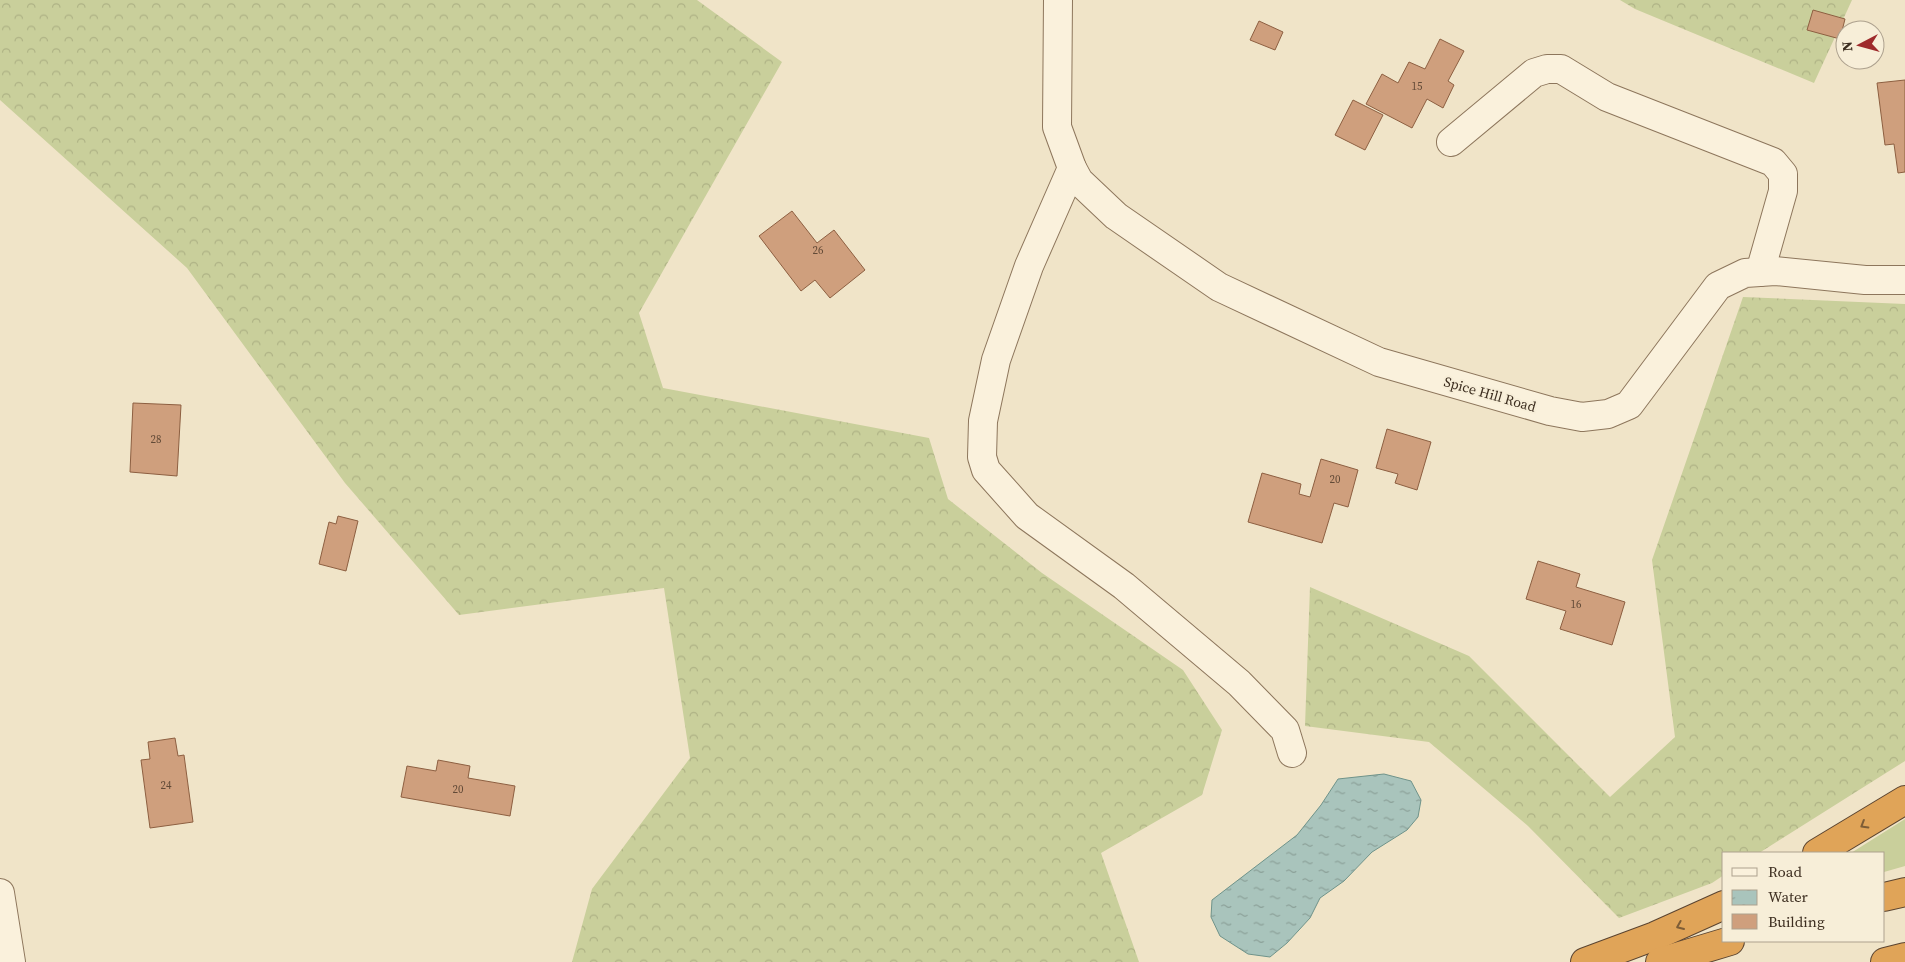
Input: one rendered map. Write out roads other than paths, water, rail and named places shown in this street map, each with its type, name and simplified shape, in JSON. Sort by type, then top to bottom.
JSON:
[{"type":"highway","points":[[1819,852],[1905,800]]},
{"type":"highway","points":[[1885,897],[1905,892]]},
{"type":"highway","points":[[1585,962],[1655,936],[1722,906]]},
{"type":"highway","points":[[1660,962],[1727,942]]},
{"type":"highway","points":[[1885,962],[1905,957]]},
{"type":"street","name":"Spice Hill Road","points":[[1058,0],[1057,127],[1072,168],[1079,181],[1116,216],[1219,287],[1380,362],[1550,411],[1582,417],[1608,414],[1629,404],[1718,286],[1745,273],[1775,271],[1864,280],[1905,280]]},
{"type":"street","points":[[1451,142],[1534,73],[1547,69],[1561,69],[1608,96],[1773,162],[1783,174],[1783,191],[1760,272]]},
{"type":"street","points":[[1072,168],[1029,266],[996,360],[983,421],[982,457],[986,470],[1026,516],[1124,586],[1239,683],[1285,730],[1292,753]]},
{"type":"street","points":[[0,893],[11,962]]},
{"type":"water","points":[[1384,774],[1411,781],[1421,800],[1418,817],[1407,830],[1372,852],[1344,881],[1320,898],[1310,918],[1287,943],[1270,957],[1248,954],[1220,936],[1211,917],[1212,900],[1297,835],[1321,805],[1338,779]]}]
